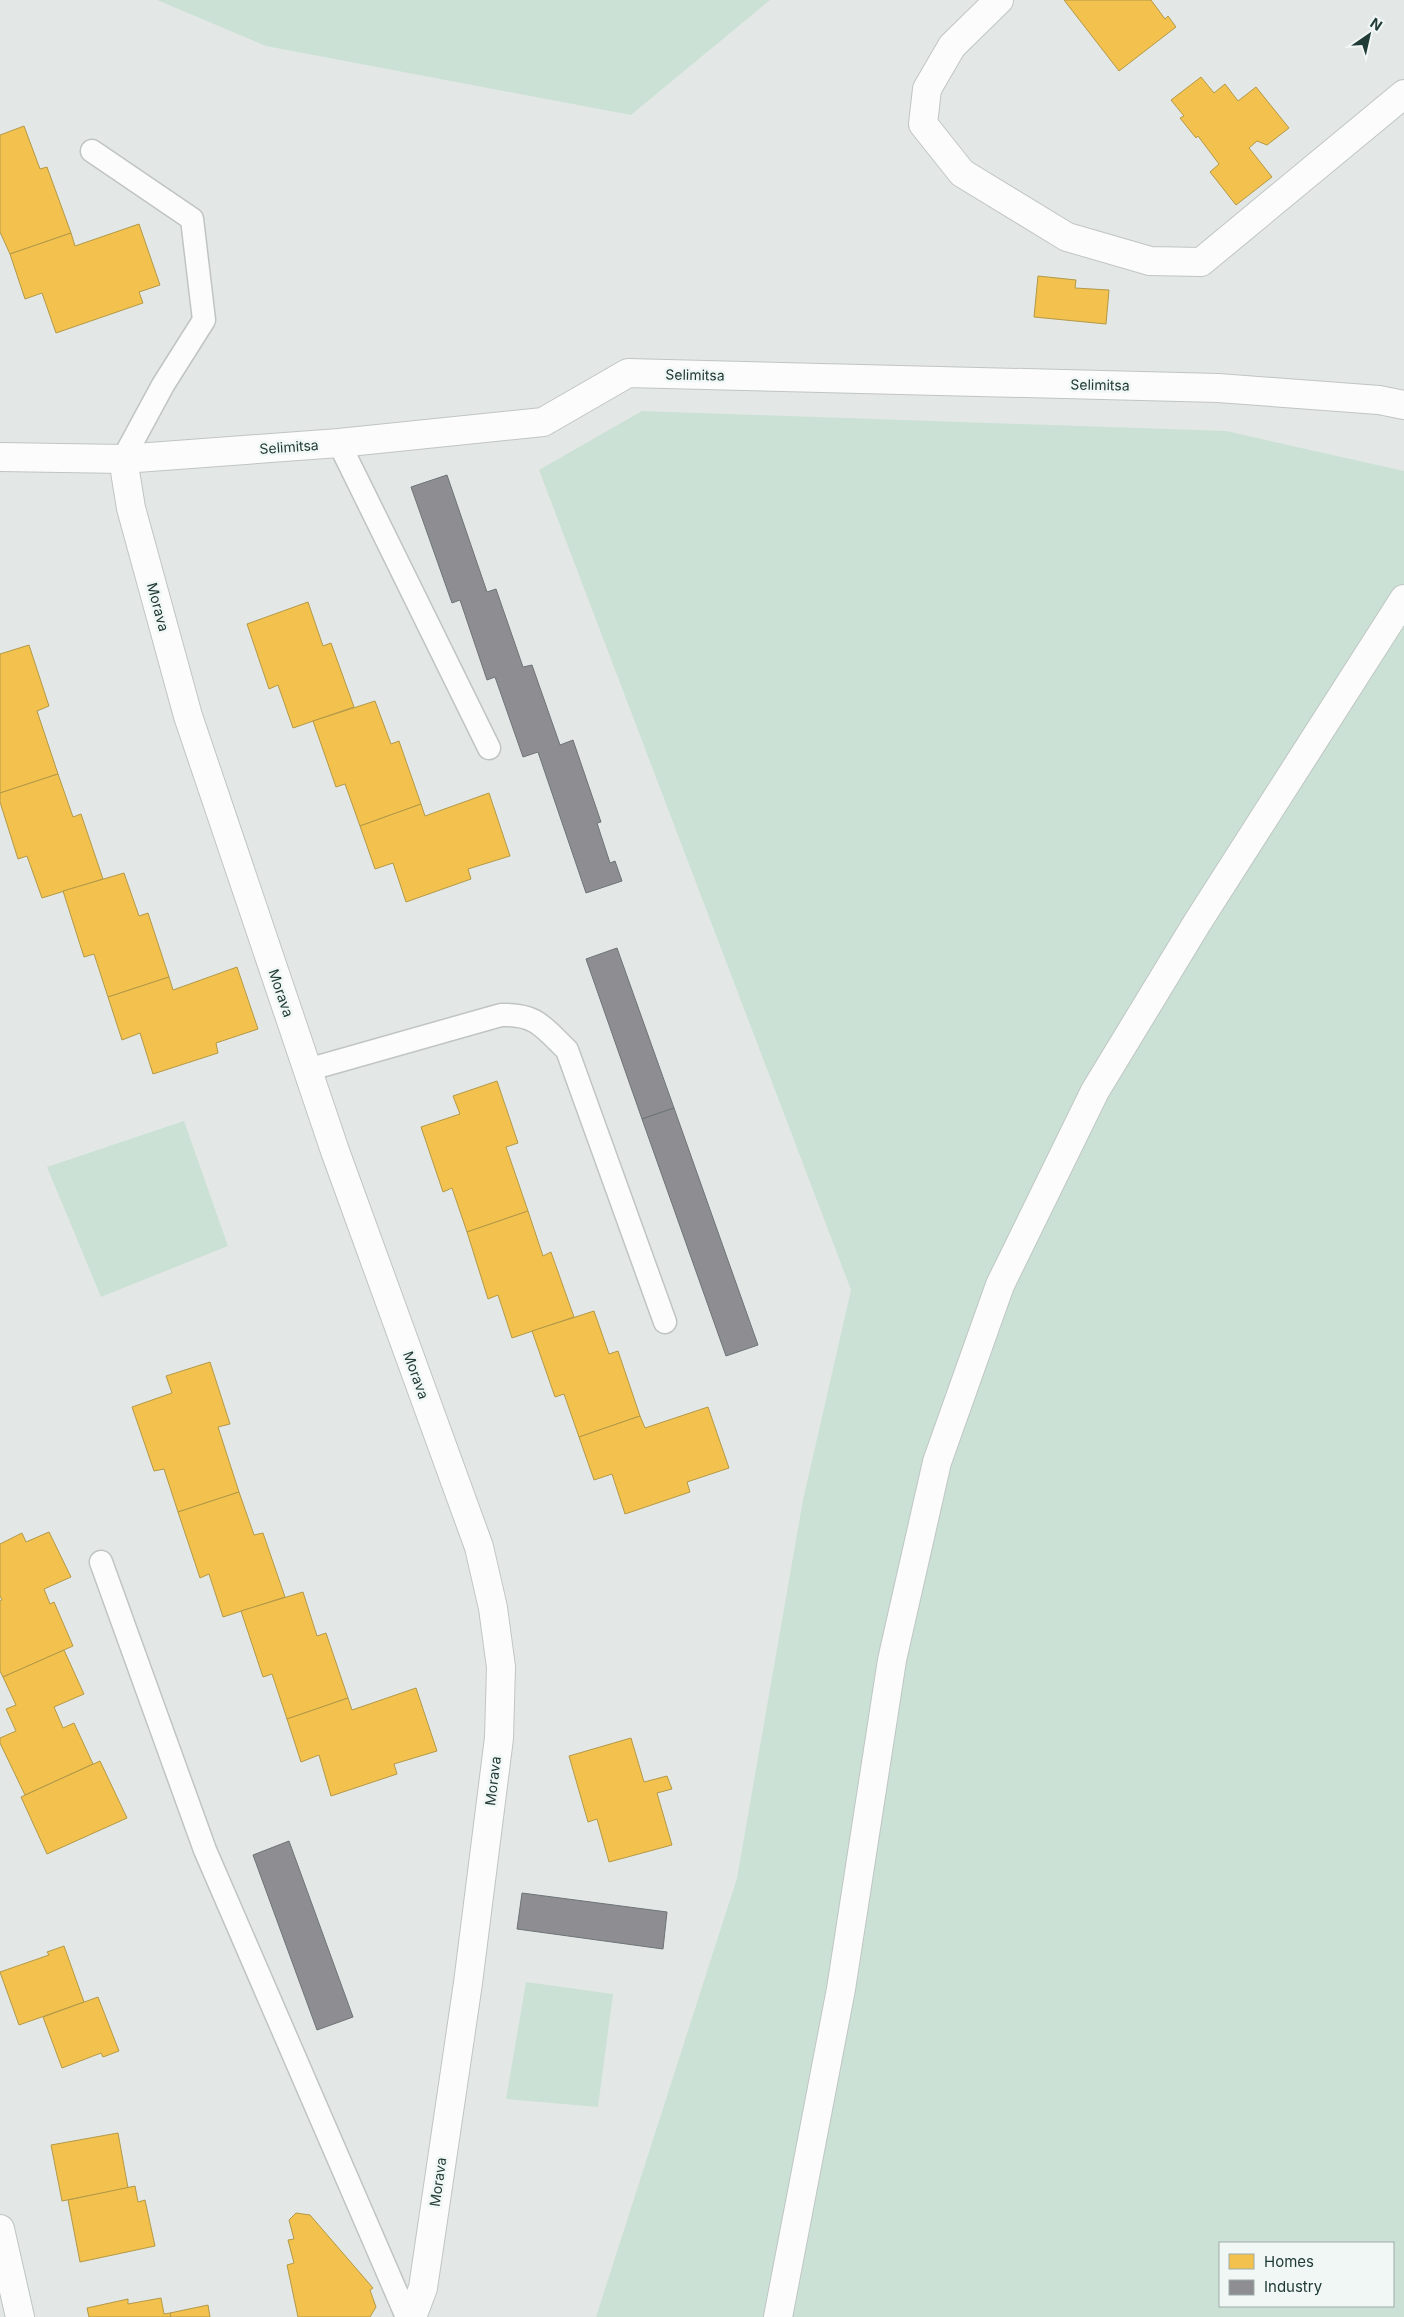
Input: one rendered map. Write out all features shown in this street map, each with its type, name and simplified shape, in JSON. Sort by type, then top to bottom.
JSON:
[{"type":"street","points":[[999,0],[952,46],[927,89],[923,124],[962,173],[1067,237],[1150,261],[1201,262],[1404,94]]},
{"type":"street","name":"Selimitsa","points":[[0,457],[123,459],[339,443],[543,422],[628,373],[1218,388],[1379,400],[1404,405]]},
{"type":"street","name":"Morava","points":[[123,459],[131,508],[188,716],[334,1151],[479,1547],[493,1608],[501,1667],[499,1738],[468,1982],[423,2288],[412,2317]]},
{"type":"street","points":[[778,2317],[841,1988],[892,1660],[937,1462],[1000,1285],[1095,1091],[1202,914],[1404,599]]},
{"type":"street","points":[[0,2229],[20,2317]]},
{"type":"lane","points":[[92,151],[192,219],[204,320],[163,385],[123,459]]},
{"type":"lane","points":[[339,443],[489,748]]},
{"type":"lane","points":[[307,1070],[501,1015],[520,1014],[538,1022],[567,1050],[665,1322]]},
{"type":"lane","points":[[101,1562],[205,1850],[407,2317]]},
{"type":"green space","points":[[157,0],[770,0],[631,115],[266,46]]},
{"type":"green space","points":[[642,411],[1226,431],[1404,471],[1404,2317],[596,2317],[737,1878],[803,1500],[851,1290],[539,470]]},
{"type":"green space","points":[[184,1121],[228,1246],[101,1297],[47,1167]]},
{"type":"green space","points":[[526,1982],[613,1994],[598,2107],[506,2099]]},
{"type":"building: Homes","points":[[1064,0],[1151,0],[1165,19],[1168,16],[1176,27],[1119,71]]},
{"type":"building: Homes","points":[[1201,77],[1214,93],[1225,84],[1238,101],[1256,87],[1289,128],[1267,145],[1257,141],[1249,148],[1272,177],[1236,205],[1210,172],[1219,164],[1198,136],[1196,138],[1180,118],[1184,116],[1171,100]]},
{"type":"building: Homes","points":[[24,126],[40,169],[47,167],[71,233],[10,254],[0,232],[0,135]]},
{"type":"building: Homes","points":[[139,224],[160,285],[139,292],[143,303],[56,333],[42,293],[25,299],[10,254],[71,233],[75,246]]},
{"type":"building: Homes","points":[[1038,276],[1076,280],[1075,288],[1109,290],[1106,324],[1034,317]]},
{"type":"building: Homes","points":[[308,602],[323,646],[331,643],[354,707],[293,728],[278,685],[269,689],[247,624]]},
{"type":"building: Homes","points":[[29,645],[49,706],[37,711],[58,774],[0,793],[0,654]]},
{"type":"building: Homes","points":[[375,701],[391,744],[399,741],[421,804],[360,826],[345,784],[336,787],[313,721]]},
{"type":"building: Homes","points":[[58,774],[73,817],[81,814],[103,879],[42,898],[27,856],[18,859],[0,802],[0,793]]},
{"type":"building: Homes","points":[[489,793],[510,856],[468,869],[471,879],[406,902],[393,863],[375,869],[360,826],[421,804],[425,816]]},
{"type":"building: Homes","points":[[124,873],[139,916],[148,913],[169,977],[108,997],[94,954],[84,957],[63,891]]},
{"type":"building: Homes","points":[[237,967],[258,1029],[216,1043],[218,1053],[153,1074],[140,1033],[122,1040],[108,997],[169,977],[173,990]]},
{"type":"building: Homes","points":[[497,1081],[518,1143],[506,1147],[528,1211],[467,1232],[452,1188],[443,1192],[421,1127],[460,1114],[453,1096]]},
{"type":"building: Homes","points":[[528,1211],[543,1256],[551,1252],[574,1317],[512,1338],[498,1295],[488,1299],[467,1232]]},
{"type":"building: Homes","points":[[594,1311],[609,1354],[618,1351],[640,1416],[579,1437],[564,1394],[555,1397],[532,1331]]},
{"type":"building: Homes","points":[[210,1362],[230,1424],[218,1427],[239,1492],[178,1512],[164,1469],[154,1471],[132,1407],[172,1393],[166,1376]]},
{"type":"building: Homes","points":[[708,1407],[729,1468],[687,1482],[690,1492],[625,1514],[612,1474],[594,1480],[579,1437],[640,1416],[645,1428]]},
{"type":"building: Homes","points":[[239,1492],[254,1535],[263,1533],[285,1597],[223,1617],[209,1574],[200,1578],[178,1512]]},
{"type":"building: Homes","points":[[49,1532],[71,1577],[44,1589],[50,1604],[54,1602],[73,1646],[3,1677],[0,1671],[0,1601],[2,1600],[0,1596],[0,1544],[22,1533],[26,1542]]},
{"type":"building: Homes","points":[[303,1592],[317,1636],[326,1633],[348,1698],[287,1719],[272,1674],[263,1677],[241,1611]]},
{"type":"building: Homes","points":[[64,1650],[84,1694],[54,1707],[63,1728],[74,1723],[93,1764],[25,1795],[0,1743],[0,1738],[16,1731],[6,1709],[16,1705],[3,1677]]},
{"type":"building: Homes","points":[[416,1688],[437,1751],[394,1764],[397,1774],[331,1796],[319,1755],[301,1762],[287,1719],[348,1698],[352,1710]]},
{"type":"building: Homes","points":[[631,1738],[644,1782],[667,1776],[672,1789],[657,1793],[672,1845],[609,1862],[597,1819],[588,1822],[569,1756]]},
{"type":"building: Homes","points":[[100,1761],[127,1818],[47,1854],[21,1797]]},
{"type":"building: Homes","points":[[64,1946],[84,2002],[19,2025],[0,1972],[49,1955],[47,1952]]},
{"type":"building: Homes","points":[[98,1997],[119,2051],[103,2057],[101,2053],[62,2068],[43,2017]]},
{"type":"building: Homes","points":[[118,2133],[128,2188],[62,2201],[51,2145]]},
{"type":"building: Homes","points":[[135,2186],[138,2202],[145,2200],[155,2246],[80,2262],[68,2200]]},
{"type":"building: Homes","points":[[296,2213],[310,2215],[373,2288],[370,2290],[376,2307],[370,2317],[298,2317],[287,2265],[294,2263],[288,2240],[294,2239],[289,2220]]},
{"type":"building: Homes","points":[[161,2298],[164,2314],[170,2313],[171,2317],[89,2317],[87,2308],[128,2299],[128,2304]]},
{"type":"building: Homes","points":[[208,2305],[210,2317],[171,2317],[170,2313]]},
{"type":"building: Industry","points":[[447,475],[487,592],[496,589],[523,667],[532,665],[560,745],[573,740],[601,822],[597,823],[610,863],[615,861],[622,881],[586,893],[538,752],[523,757],[495,677],[487,680],[460,600],[452,603],[411,487]]},
{"type":"building: Industry","points":[[617,948],[674,1108],[642,1119],[586,959]]},
{"type":"building: Industry","points":[[674,1108],[758,1345],[726,1356],[642,1119]]},
{"type":"building: Industry","points":[[289,1841],[353,2017],[317,2030],[253,1855]]},
{"type":"building: Industry","points":[[522,1893],[667,1912],[663,1949],[517,1929]]}]
